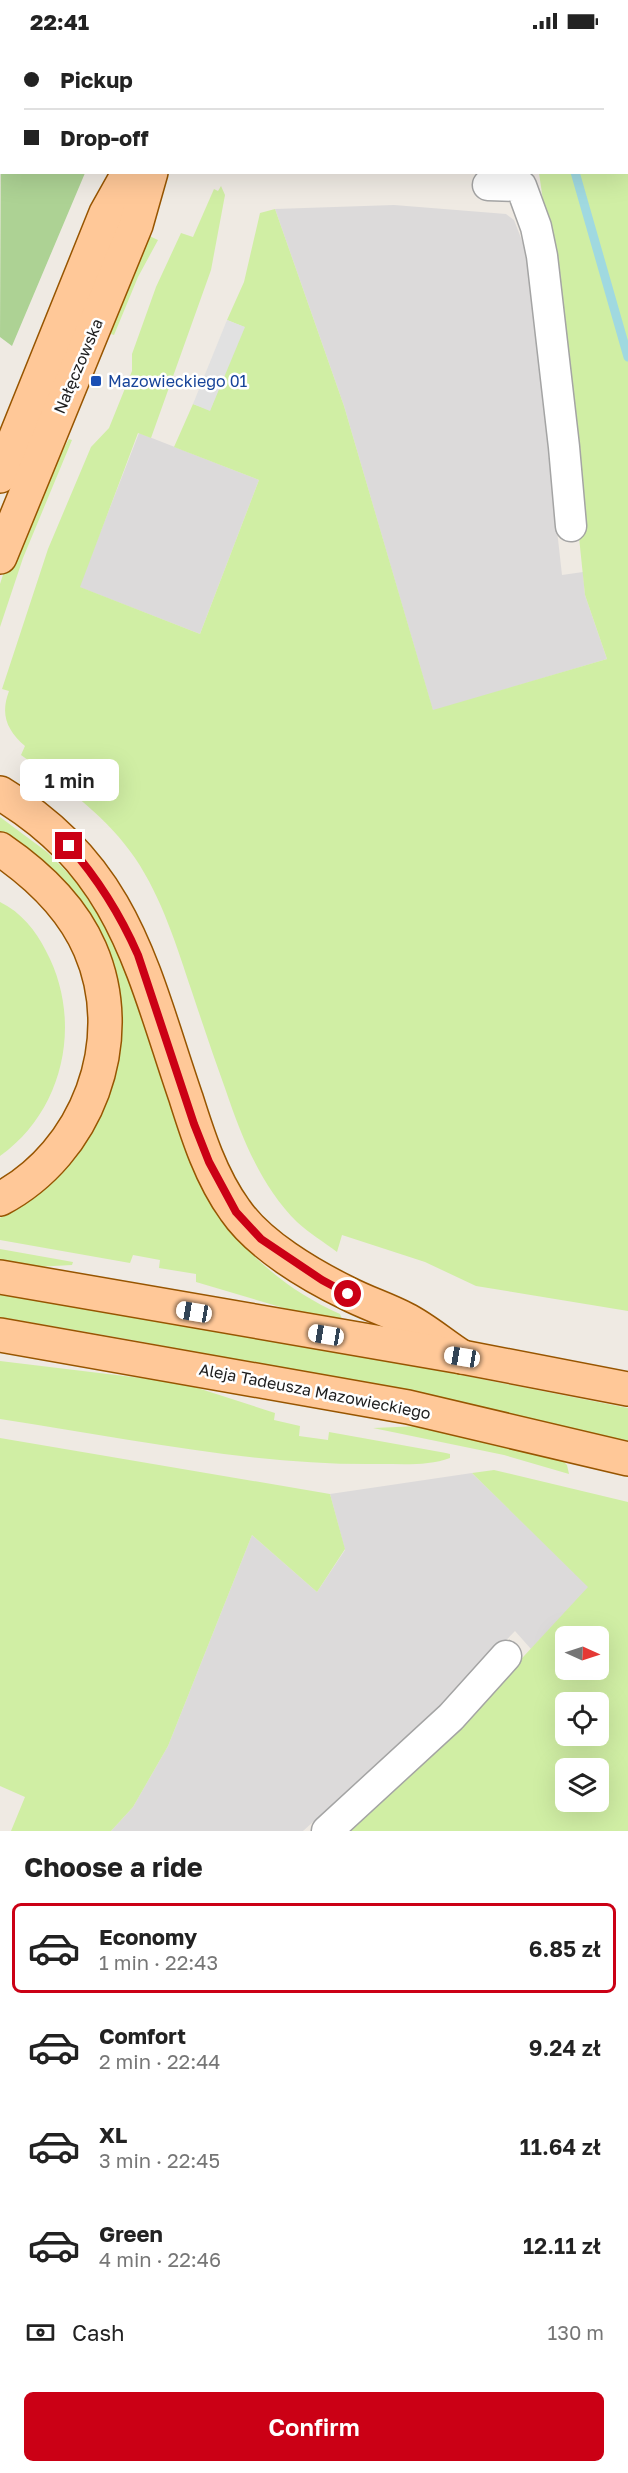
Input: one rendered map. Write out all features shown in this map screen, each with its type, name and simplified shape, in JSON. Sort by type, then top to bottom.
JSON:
[{"type":"main road","name":"Nałęczowska","points":[[0,476],[106,213],[128,174]]},
{"type":"main road","name":"Nałęczowska","points":[[0,557],[136,225],[150,174]]},
{"type":"main road","points":[[0,793],[47,825],[90,869],[109,896],[138,955],[209,1162],[236,1212],[261,1239],[293,1262],[348,1294],[406,1320],[462,1357]]},
{"type":"main road","points":[[0,849],[22,864],[49,888],[74,919],[91,950],[105,1007],[105,1036],[100,1068],[90,1102],[76,1129],[42,1170],[0,1199]]},
{"type":"main road","points":[[0,1277],[462,1357],[628,1389]]},
{"type":"main road","name":"Aleja Tadeusza Mazowieckiego","points":[[0,1335],[408,1407],[628,1459]]},
{"type":"street","points":[[488,185],[522,186],[536,227],[542,256],[571,526]]},
{"type":"street","points":[[327,1831],[451,1717],[506,1656]]},
{"type":"shaded area","points":[[394,205],[506,214],[514,220],[526,251],[562,575],[583,572],[585,595],[607,659],[433,711],[344,406],[275,209]]},
{"type":"shaded area","points":[[227,320],[245,327],[210,411],[193,404]]},
{"type":"shaded area","points":[[139,433],[259,480],[200,634],[79,587]]},
{"type":"shaded area","points":[[472,1473],[589,1587],[531,1649],[515,1631],[441,1707],[303,1831],[111,1831],[133,1807],[168,1746],[252,1535],[317,1592],[345,1550],[330,1494]]},
{"type":"green space","points":[[1,174],[85,174],[12,346],[0,337]]},
{"type":"green space","points":[[539,174],[628,174],[628,1311],[476,1286],[425,1262],[342,1235],[337,1252],[297,1222],[273,1193],[246,1144],[174,940],[145,873],[123,842],[97,814],[21,755],[25,746],[14,734],[7,721],[5,707],[9,691],[2,689],[48,549],[91,447],[109,428],[132,371],[132,354],[156,287],[181,233],[193,237],[214,189],[218,191],[221,186],[225,195],[211,270],[151,438],[138,433],[80,587],[200,634],[259,480],[174,447],[193,404],[210,410],[244,327],[227,320],[244,282],[260,213],[275,209],[344,406],[433,710],[607,659],[585,595],[547,228]]},
{"type":"green space","points":[[145,234],[158,240],[138,277],[114,335],[111,334],[113,318]]},
{"type":"green space","points":[[69,439],[72,440],[23,558],[0,627],[0,584],[9,556],[23,520]]},
{"type":"green space","points":[[0,817],[47,852],[76,881],[111,935],[238,1239],[285,1282],[340,1314],[342,1319],[340,1321],[304,1314],[196,1282],[196,1274],[159,1268],[160,1260],[133,1255],[130,1263],[0,1240],[0,1218],[23,1204],[62,1171],[91,1132],[111,1085],[121,1027],[120,1014],[111,996],[11,838],[0,831]]},
{"type":"green space","points":[[0,902],[15,911],[27,923],[38,936],[46,951],[57,978],[64,1006],[65,1034],[61,1062],[53,1089],[40,1114],[22,1137],[0,1156]]},
{"type":"green space","points":[[0,1249],[73,1262],[72,1265],[35,1267],[0,1261]]},
{"type":"green space","points":[[0,1293],[436,1370],[628,1408],[628,1446],[417,1395],[0,1317]]},
{"type":"green space","points":[[0,1361],[182,1383],[275,1413],[274,1420],[300,1426],[299,1436],[328,1440],[329,1432],[446,1453],[450,1454],[450,1458],[407,1464],[333,1463],[238,1456],[0,1419]]},
{"type":"green space","points":[[420,1426],[562,1460],[567,1465],[569,1474],[504,1455],[373,1428]]},
{"type":"green space","points":[[0,1438],[330,1494],[345,1549],[317,1592],[252,1535],[168,1746],[133,1807],[111,1831],[11,1831],[25,1797],[0,1786]]},
{"type":"green space","points":[[494,1470],[628,1502],[628,1831],[348,1831],[458,1727],[588,1587],[472,1473]]},
{"type":"waterway","points":[[576,174],[628,357]]},
{"type":"place","name":"Mazowieckiego 01","points":[[96,381]]},
{"type":"route","points":[[69,846],[90,869],[109,896],[124,924],[138,955],[194,1124],[209,1162],[236,1212],[261,1239],[293,1262],[348,1294]]}]
